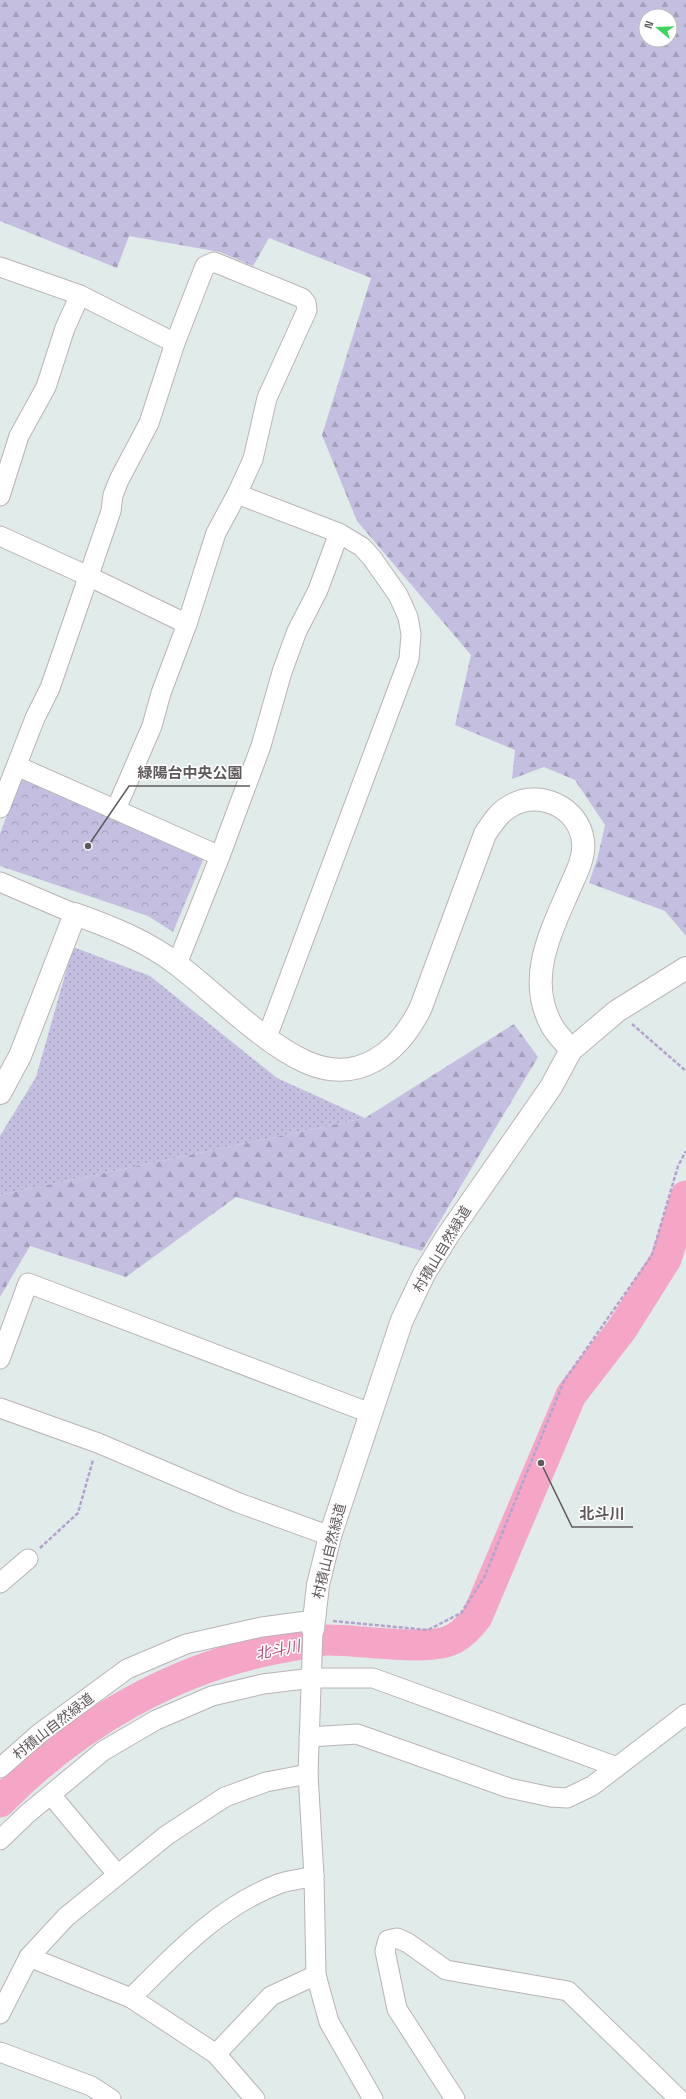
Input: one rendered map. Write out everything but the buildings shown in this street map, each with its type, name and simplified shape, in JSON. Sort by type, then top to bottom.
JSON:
[{"type":"street","points":[[0,808],[35,718],[50,688],[111,512],[113,495],[119,480],[144,435],[175,343],[205,266],[208,264],[218,263],[302,298],[306,303],[307,310],[267,398],[253,459],[237,494],[216,533],[187,624],[161,693],[152,726],[116,809]]},
{"type":"street","points":[[0,267],[80,295],[175,343]]},
{"type":"street","points":[[0,496],[19,436],[46,387],[65,328],[80,295]]},
{"type":"street","points":[[237,494],[339,533],[362,547],[372,558],[398,595],[408,617],[411,634],[409,659],[267,1037]]},
{"type":"street","points":[[177,964],[220,856],[261,746],[282,672],[297,632],[318,590],[339,533]]},
{"type":"street","points":[[0,536],[88,576],[187,624]]},
{"type":"street","points":[[17,766],[220,856]]},
{"type":"street","points":[[0,882],[75,914],[118,929],[177,964],[267,1037],[308,1062],[332,1069],[360,1067],[369,1064],[392,1048],[411,1025],[421,1007],[485,834],[493,821],[509,807],[525,800],[537,799],[554,804],[571,814],[578,826],[583,841],[579,866],[543,955],[540,982],[543,1005],[547,1016],[553,1028],[571,1050]]},
{"type":"street","points":[[0,1093],[20,1056],[75,914]]},
{"type":"street","name":"村積山自然緑道","points":[[0,1768],[40,1733],[128,1669],[186,1644],[262,1627],[314,1625],[318,1585],[330,1536],[402,1320],[424,1274],[448,1235],[551,1087],[571,1050],[617,1011],[686,968]]},
{"type":"street","points":[[0,1359],[28,1283],[370,1413]]},
{"type":"street","points":[[0,1408],[98,1443],[239,1503],[330,1536]]},
{"type":"street","points":[[0,1582],[28,1559]]},
{"type":"street","points":[[314,1625],[313,1672],[308,1737],[308,1774],[314,1876],[316,1975],[329,2022],[373,2099]]},
{"type":"street","points":[[0,1840],[27,1814],[103,1751],[156,1720],[212,1696],[313,1672],[373,1678],[617,1767]]},
{"type":"street","points":[[308,1737],[357,1734],[509,1788],[551,1797],[568,1798],[592,1786],[686,1714]]},
{"type":"street","points":[[0,2014],[29,1957],[66,1917],[117,1874],[167,1835],[225,1797],[266,1782],[308,1774]]},
{"type":"street","points":[[51,1795],[117,1874]]},
{"type":"street","points":[[131,1998],[189,1940],[243,1900],[282,1883],[314,1876]]},
{"type":"street","points":[[455,2099],[397,2009],[385,1951],[388,1940],[397,1938],[408,1943],[446,1970],[568,1991],[679,2099]]},
{"type":"street","points":[[29,1957],[131,1998],[216,2054],[255,2099]]},
{"type":"street","points":[[216,2054],[271,1996],[316,1975]]},
{"type":"street","points":[[0,2052],[91,2086],[111,2099]]},
{"type":"path","points":[[617,1011],[686,1071]]},
{"type":"path","points":[[314,1625],[367,1623],[428,1630],[461,1613],[484,1578],[564,1381],[652,1254],[678,1166],[686,1151]]},
{"type":"path","points":[[28,1559],[78,1513],[98,1443]]},
{"type":"green space","points":[[0,0],[686,0],[686,936],[665,911],[589,883],[598,856],[605,825],[575,780],[544,767],[512,779],[515,750],[455,725],[471,655],[357,521],[322,435],[371,278],[269,238],[253,266],[220,252],[129,236],[117,268],[0,221]]},
{"type":"green space","points":[[20,778],[204,858],[173,932],[148,916],[0,866],[0,834]]},
{"type":"green space","points":[[73,947],[150,976],[277,1078],[365,1118],[0,1195],[0,1136],[36,1077]]},
{"type":"green space","points":[[514,1024],[538,1057],[422,1251],[236,1197],[126,1277],[30,1246],[0,1297],[0,1195],[365,1118]]},
{"type":"waterway","name":"北斗川","points":[[0,1802],[61,1748],[95,1724],[130,1702],[167,1684],[206,1668],[245,1656],[316,1641],[340,1640],[412,1645],[444,1642],[455,1638],[470,1626],[477,1617],[571,1395],[622,1329],[666,1259],[686,1196]]},
{"type":"place","name":"緑陽台中央公園","points":[[88,846]]},
{"type":"place","name":"北斗川","points":[[541,1463]]}]
